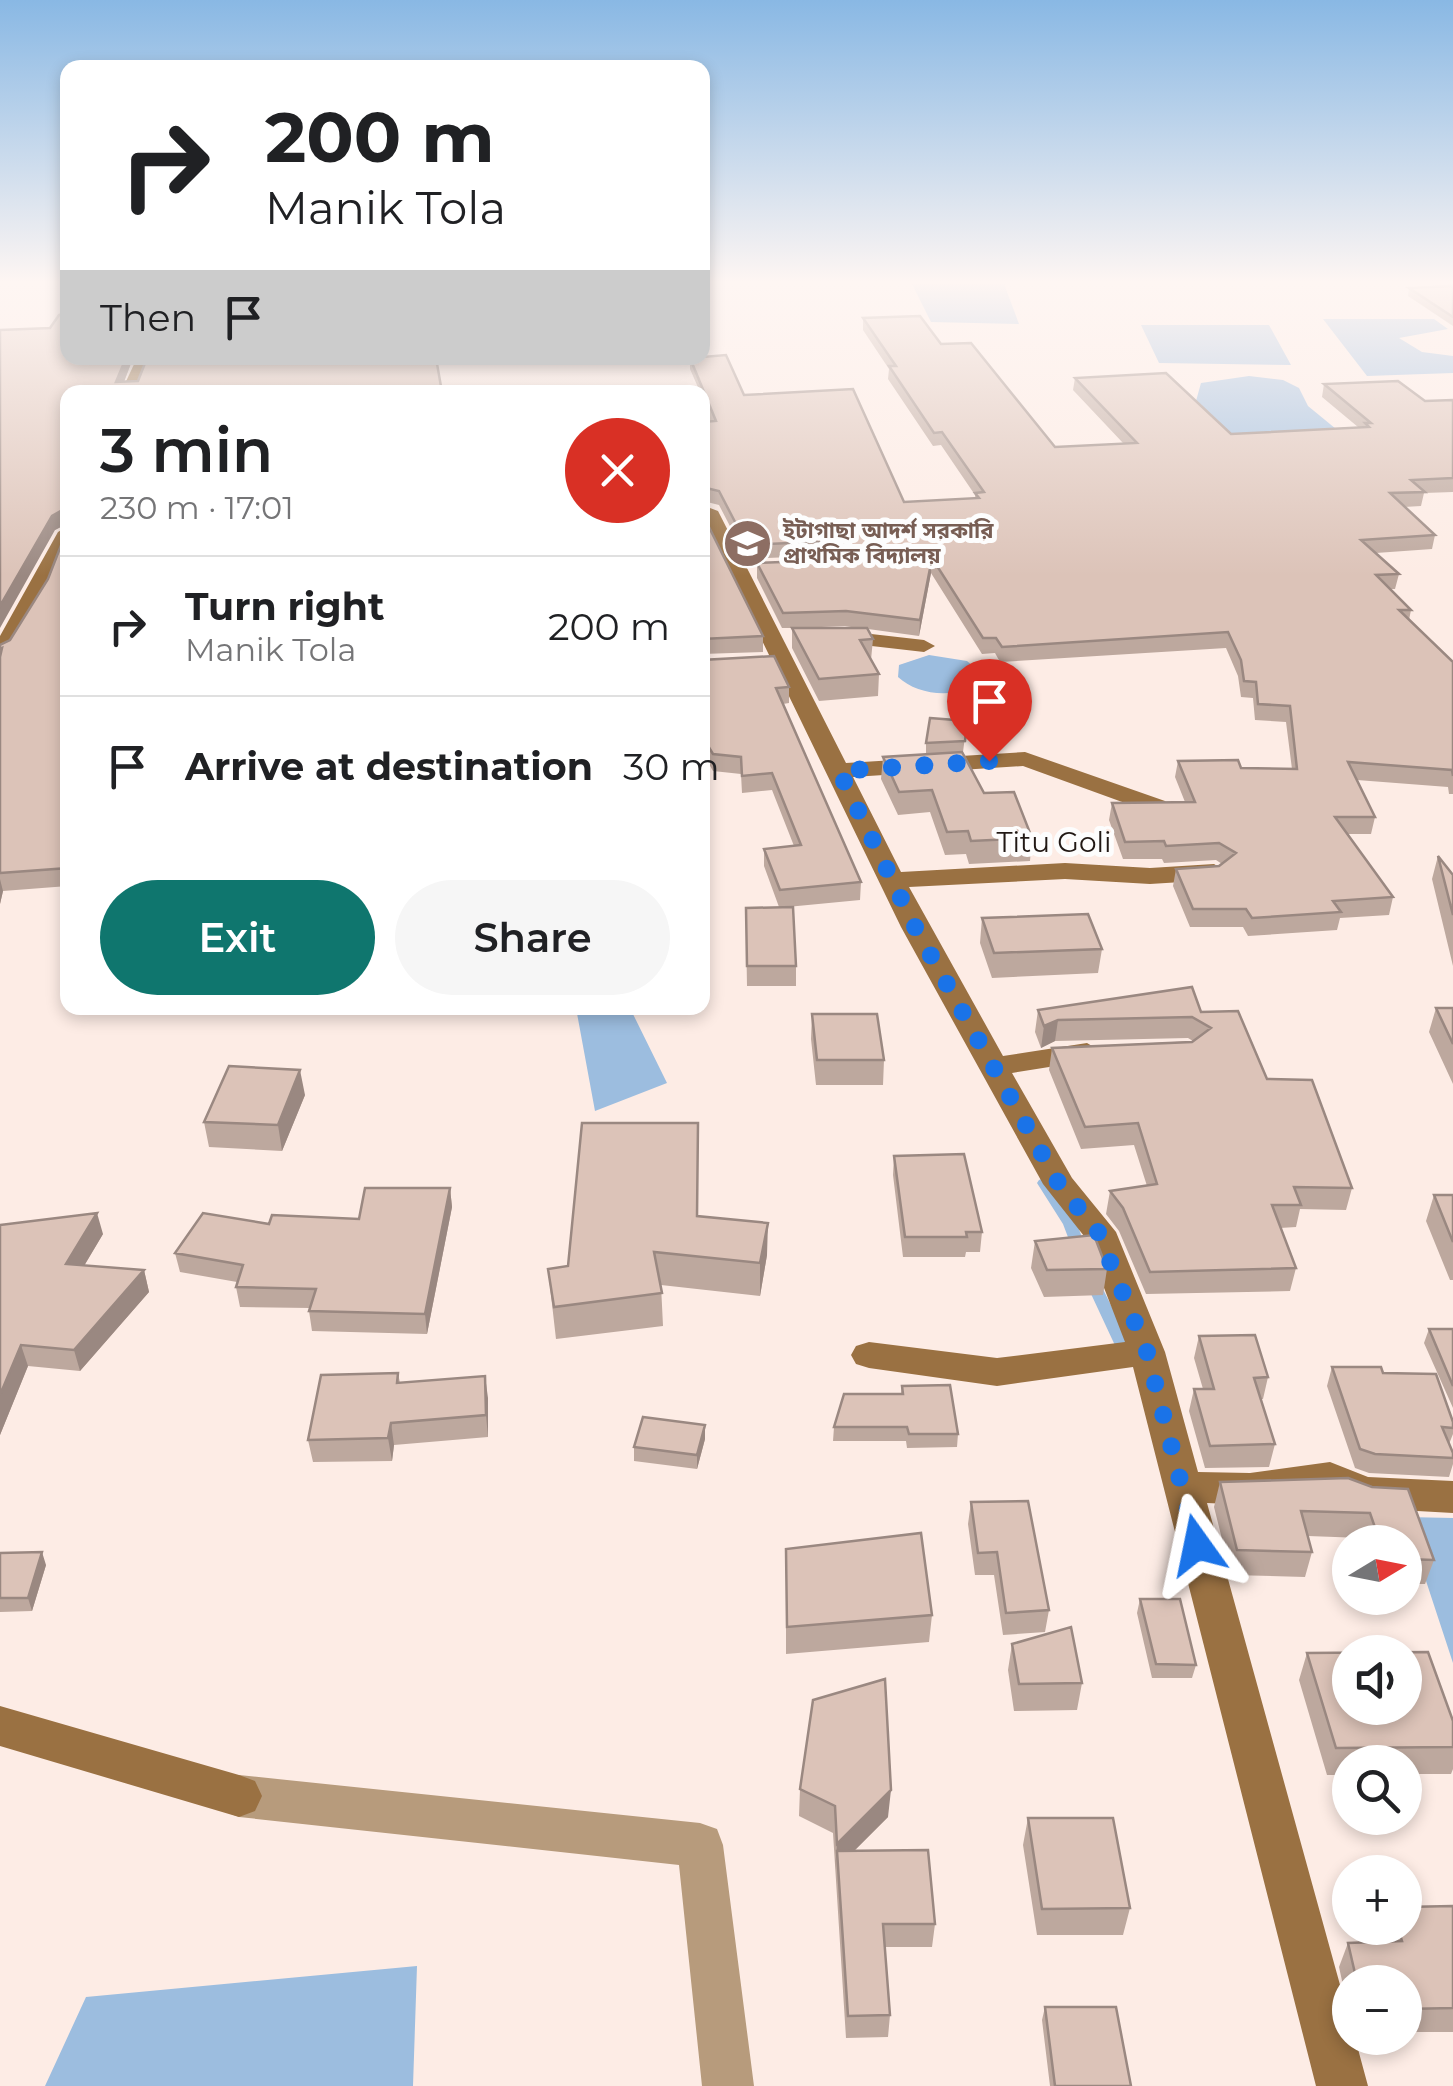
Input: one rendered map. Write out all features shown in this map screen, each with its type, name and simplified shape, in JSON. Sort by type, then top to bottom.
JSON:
[{"type":"street","points":[[710,517],[747,568],[789,644],[839,771],[994,1067],[1059,1184],[1098,1232],[1147,1352],[1342,2086]]},
{"type":"street","points":[[0,654],[60,546]]},
{"type":"street","points":[[751,663],[789,644],[846,636],[924,646]]},
{"type":"street","points":[[839,771],[1025,759],[1156,806]]},
{"type":"street","name":"Titu Goli","points":[[893,880],[1066,871],[1150,876],[1216,872]]},
{"type":"street","points":[[994,1067],[1050,1060],[1055,1054],[1123,1052]]},
{"type":"street","points":[[869,1354],[996,1372],[1147,1352]]},
{"type":"street","points":[[1184,1488],[1250,1489],[1330,1477],[1364,1492],[1453,1497]]},
{"type":"street","points":[[0,1726],[239,1796],[700,1845],[728,2086]]},
{"type":"water","points":[[1286,381],[1299,388],[1308,406],[1347,438],[1232,440],[1196,401],[1201,383]]},
{"type":"water","points":[[929,655],[967,661],[980,672],[981,678],[963,690],[940,693],[917,688],[898,677],[899,665]]},
{"type":"water","points":[[577,1015],[633,1015],[667,1083],[595,1111]]},
{"type":"water","points":[[1405,1517],[1453,1518],[1453,1663],[1422,1569],[1422,1525],[1408,1525]]},
{"type":"water","points":[[417,1966],[413,2086],[45,2086],[86,1997]]},
{"type":"building","points":[[0,381],[440,381],[441,385],[60,385],[60,511],[52,516],[0,606]]},
{"type":"building","points":[[700,381],[738,381],[744,395],[853,389],[904,502],[979,498],[975,493],[984,492],[942,432],[934,433],[899,381],[1002,381],[1055,447],[1137,443],[1078,381],[1175,381],[1231,434],[1369,427],[1365,423],[1371,423],[1324,384],[1398,381],[1425,401],[1453,400],[1453,478],[1411,480],[1425,492],[1390,493],[1435,535],[1361,540],[1399,574],[1376,575],[1411,610],[1399,610],[1453,662],[1453,776],[1452,770],[1348,762],[1375,817],[1335,817],[1393,897],[1333,901],[1341,912],[1252,918],[1246,909],[1193,909],[1176,869],[1219,866],[1236,853],[1219,843],[1166,846],[1164,841],[1125,842],[1112,803],[1195,802],[1178,761],[1238,760],[1241,768],[1297,769],[1290,706],[1258,704],[1256,682],[1244,681],[1241,660],[1228,632],[1002,647],[996,638],[983,638],[932,558],[920,620],[846,611],[783,613],[757,563],[836,560],[849,549],[835,541],[747,545],[719,491],[710,489],[710,421],[716,421],[710,406],[710,385]]},
{"type":"building","points":[[710,529],[763,636],[710,639]]},
{"type":"building","points":[[60,548],[60,869],[0,873],[0,645],[10,640],[48,579]]},
{"type":"building","points":[[792,628],[867,628],[873,639],[860,640],[879,674],[819,679]]},
{"type":"building","points":[[774,656],[789,687],[776,688],[861,882],[780,890],[764,849],[801,845],[772,773],[742,776],[741,757],[713,754],[710,749],[710,660]]},
{"type":"building","points":[[930,718],[967,721],[965,741],[926,743]]},
{"type":"building","points":[[962,752],[984,793],[1014,792],[1032,838],[971,841],[968,831],[947,832],[932,790],[899,792],[883,757]]},
{"type":"building","points":[[1438,856],[1453,875],[1453,915]]},
{"type":"building","points":[[793,907],[796,966],[747,966],[746,908]]},
{"type":"building","points":[[1088,914],[1102,949],[994,953],[982,918]]},
{"type":"building","points":[[1192,987],[1201,1012],[1238,1011],[1267,1079],[1312,1080],[1352,1188],[1294,1187],[1301,1205],[1272,1205],[1296,1268],[1150,1272],[1123,1208],[1110,1191],[1157,1184],[1138,1123],[1085,1127],[1052,1048],[1192,1042],[1211,1028],[1192,1017],[1058,1020],[1044,1026],[1038,1010]]},
{"type":"building","points":[[1436,1008],[1453,1008],[1453,1044]]},
{"type":"building","points":[[812,1014],[877,1014],[884,1060],[817,1060]]},
{"type":"building","points":[[229,1066],[300,1070],[278,1125],[204,1122]]},
{"type":"building","points":[[582,1123],[698,1123],[697,1216],[768,1223],[760,1263],[654,1252],[662,1293],[554,1307],[548,1269],[568,1266]]},
{"type":"building","points":[[964,1154],[982,1232],[966,1232],[967,1237],[905,1237],[894,1156]]},
{"type":"building","points":[[365,1188],[450,1188],[425,1314],[309,1311],[316,1289],[236,1287],[243,1265],[175,1253],[203,1213],[269,1224],[272,1215],[359,1219]]},
{"type":"building","points":[[1434,1195],[1453,1195],[1453,1242]]},
{"type":"building","points":[[97,1213],[66,1264],[144,1270],[74,1350],[21,1345],[0,1395],[0,1225]]},
{"type":"building","points":[[1094,1235],[1107,1269],[1047,1270],[1035,1241]]},
{"type":"building","points":[[1429,1329],[1453,1329],[1453,1386]]},
{"type":"building","points":[[1255,1335],[1268,1377],[1254,1378],[1275,1444],[1210,1446],[1194,1389],[1214,1389],[1199,1336]]},
{"type":"building","points":[[1332,1367],[1381,1367],[1383,1373],[1436,1374],[1453,1422],[1453,1428],[1442,1427],[1453,1458],[1375,1454],[1360,1449]]},
{"type":"building","points":[[398,1373],[397,1383],[485,1376],[486,1415],[391,1423],[388,1438],[308,1440],[321,1375]]},
{"type":"building","points":[[950,1385],[958,1434],[909,1434],[907,1427],[834,1427],[844,1394],[903,1394],[902,1386]]},
{"type":"building","points":[[643,1417],[705,1425],[697,1455],[634,1447]]},
{"type":"building","points":[[1348,1478],[1372,1487],[1408,1489],[1421,1525],[1374,1525],[1370,1513],[1301,1511],[1312,1552],[1237,1550],[1220,1482]]},
{"type":"building","points":[[1028,1501],[1049,1610],[1006,1613],[997,1552],[978,1553],[971,1502]]},
{"type":"building","points":[[1422,1527],[1434,1560],[1422,1560]]},
{"type":"building","points":[[921,1533],[932,1615],[787,1627],[786,1549]]},
{"type":"building","points":[[42,1552],[28,1598],[0,1598],[0,1553]]},
{"type":"building","points":[[1140,1599],[1180,1599],[1196,1665],[1156,1664]]},
{"type":"building","points":[[1071,1627],[1082,1683],[1019,1684],[1012,1644]]},
{"type":"building","points":[[1422,1652],[1428,1652],[1453,1721],[1453,1747],[1335,1745],[1307,1653],[1332,1653],[1332,1725],[1422,1725]]},
{"type":"building","points":[[885,1679],[891,1790],[837,1844],[835,1806],[800,1789],[813,1700]]},
{"type":"building","points":[[1028,1818],[1113,1818],[1130,1908],[1042,1909]]},
{"type":"building","points":[[928,1850],[935,1924],[883,1924],[890,2015],[848,2016],[837,1851]]},
{"type":"building","points":[[1453,1906],[1453,2008],[1422,2009],[1422,1965],[1353,1965],[1348,1945],[1422,1945],[1422,1907]]},
{"type":"building","points":[[1045,2007],[1116,2007],[1131,2086],[1055,2086]]},
{"type":"waterway","points":[[1044,1183],[1070,1224],[1081,1253]]},
{"type":"waterway","points":[[1092,1281],[1127,1354]]},
{"type":"place","name":"ইটাগাছা আদর্শ সরকারি প্রাথমিক বিদ্যালয়","points":[[748,543]]},
{"type":"route","points":[[989,761],[839,771],[915,927],[1059,1184],[1098,1232],[1147,1352],[1197,1545]]}]
